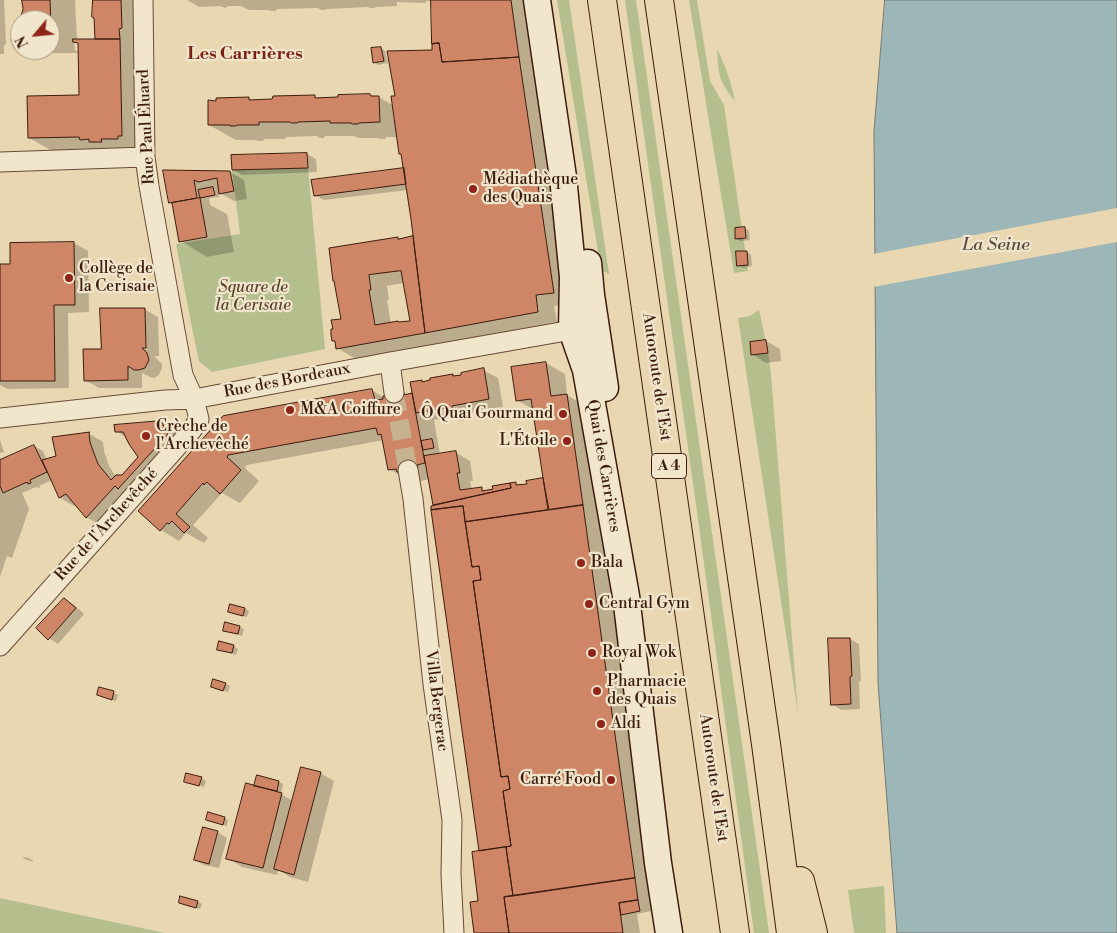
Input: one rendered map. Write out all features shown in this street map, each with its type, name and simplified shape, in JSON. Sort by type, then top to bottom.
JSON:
[{"type":"highway","name":"Autoroute de l’Est","points":[[602,0],[735,933]]},
{"type":"highway","points":[[659,0],[766,744],[791,933]]},
{"type":"highway","points":[[766,744],[812,933]]},
{"type":"main road","name":"Quai des Carrières","points":[[537,0],[563,176],[573,276],[582,327],[625,512],[659,738],[684,933]]},
{"type":"main road","name":"Quai des Carrières","points":[[552,0],[578,177],[582,327],[586,370],[624,579],[658,863],[669,933]]},
{"type":"street","name":"Rue Paul Éluard","points":[[143,0],[145,158],[183,375],[194,399]]},
{"type":"street","points":[[0,162],[145,158]]},
{"type":"street","name":"Rue des Bordeaux","points":[[0,418],[165,400],[194,399],[582,327]]},
{"type":"street","points":[[390,362],[394,393]]},
{"type":"street","name":"Rue de l'Archevêché","points":[[0,646],[192,430],[199,419],[194,399]]},
{"type":"street","name":"Villa Bergerac","points":[[408,470],[413,498],[433,684],[452,820],[451,874],[454,933]]},
{"type":"green space","points":[[557,0],[569,0],[609,274],[601,270]]},
{"type":"green space","points":[[625,0],[636,0],[769,933],[754,933]]},
{"type":"green space","points":[[689,0],[697,0],[710,81],[724,105],[748,271],[734,273]]},
{"type":"green space","points":[[717,49],[728,75],[735,101],[720,77]]},
{"type":"green space","name":"Square de la Cerisaie","points":[[308,168],[325,349],[212,372],[199,361],[176,244],[240,234],[232,170]]},
{"type":"green space","points":[[759,310],[771,375],[798,713],[738,318],[750,316]]},
{"type":"green space","points":[[884,886],[886,933],[854,933],[848,890]]},
{"type":"green space","points":[[0,898],[165,933],[0,933]]},
{"type":"water","name":"La Seine","points":[[885,0],[1117,0],[1117,933],[897,933],[878,683],[874,132]]},
{"type":"pier","points":[[1117,208],[1117,242],[873,287],[873,254]]},
{"type":"building","points":[[22,0],[50,0],[50,10],[23,9]]},
{"type":"building","points":[[93,0],[121,0],[122,28],[119,29],[120,39],[95,39],[94,18],[92,17]]},
{"type":"building","points":[[431,0],[511,0],[519,57],[442,62],[439,43],[432,44]]},
{"type":"building","points":[[73,39],[120,39],[122,136],[118,136],[118,139],[101,139],[102,142],[89,142],[89,139],[80,140],[79,137],[28,138],[27,96],[79,95],[78,43],[73,42]]},
{"type":"building","name":"Médiathèque des Quais","points":[[439,43],[442,62],[519,57],[554,293],[536,295],[538,312],[425,333],[411,219],[391,96],[395,96],[387,51],[432,50],[432,44]]},
{"type":"building","points":[[381,47],[384,61],[373,63],[371,48]]},
{"type":"building","points":[[370,94],[371,96],[379,96],[380,122],[352,124],[330,123],[330,121],[297,123],[259,122],[259,125],[208,125],[208,100],[216,101],[216,98],[249,97],[249,100],[272,99],[273,96],[315,95],[315,98]]},
{"type":"building","points":[[307,153],[308,168],[232,170],[231,155]]},
{"type":"building","points":[[404,168],[406,184],[314,196],[311,180]]},
{"type":"building","points":[[163,170],[230,171],[234,191],[219,194],[217,178],[198,182],[194,180],[197,198],[169,203]]},
{"type":"building","points":[[213,187],[215,195],[200,198],[198,190]]},
{"type":"building","points":[[200,198],[207,237],[179,242],[172,203]]},
{"type":"building","points":[[745,227],[746,238],[735,239],[735,228]]},
{"type":"building","points":[[413,236],[425,333],[336,349],[335,341],[332,341],[331,329],[333,329],[331,320],[341,319],[333,281],[329,248],[398,237],[398,239]],"holes":[[[401,271],[410,321],[375,325],[369,290],[371,290],[369,275]]]},
{"type":"building","name":"Collège de la Cerisaie","points":[[74,242],[75,305],[54,305],[55,381],[0,381],[0,264],[10,264],[10,243]]},
{"type":"building","points":[[736,251],[747,251],[748,265],[737,266]]},
{"type":"building","points":[[100,308],[145,308],[146,348],[142,348],[147,353],[149,360],[145,368],[139,370],[134,370],[128,366],[128,380],[84,381],[83,349],[101,349]]},
{"type":"building","points":[[766,340],[768,353],[751,355],[750,342]]},
{"type":"building","points":[[546,362],[551,396],[567,394],[583,505],[549,510],[531,399],[516,401],[511,367]]},
{"type":"building","points":[[484,368],[489,399],[452,406],[453,412],[445,413],[444,408],[416,413],[410,382],[422,380],[422,382],[430,380],[430,378],[453,374],[453,376],[461,375],[461,373]]},
{"type":"building","points":[[372,389],[375,400],[383,399],[383,396],[404,392],[404,395],[412,393],[425,463],[417,465],[418,468],[397,472],[396,469],[388,470],[381,434],[378,435],[376,428],[228,455],[227,457],[241,470],[220,494],[207,482],[204,485],[203,483],[176,514],[190,527],[184,533],[172,521],[169,524],[167,523],[160,531],[138,511],[223,416]]},
{"type":"building","points":[[161,421],[168,434],[118,489],[115,486],[86,518],[66,494],[59,498],[42,460],[56,456],[52,437],[90,432],[90,442],[98,464],[111,480],[116,475],[122,475],[138,457],[123,432],[115,432],[114,425]]},
{"type":"building","points":[[432,439],[434,448],[423,450],[421,441]]},
{"type":"building","points":[[34,445],[47,472],[30,480],[31,483],[28,484],[27,482],[3,493],[0,486],[0,460]]},
{"type":"building","points":[[456,451],[460,473],[457,473],[460,490],[482,487],[482,491],[493,489],[492,486],[510,483],[511,488],[433,505],[424,456]]},
{"type":"building","points":[[543,478],[548,510],[465,522],[463,506],[431,510],[431,506],[511,488],[510,483],[516,482],[516,485],[527,484],[526,481]]},
{"type":"building","points":[[583,505],[635,878],[513,896],[506,847],[511,846],[503,791],[510,789],[508,776],[501,777],[473,581],[481,580],[479,566],[472,567],[465,522]]},
{"type":"building","points":[[463,506],[472,567],[479,566],[481,580],[473,581],[501,777],[508,776],[510,789],[503,791],[511,846],[479,851],[431,510]]},
{"type":"building","points":[[64,598],[76,608],[48,640],[36,628]]},
{"type":"building","points":[[230,604],[245,608],[243,616],[228,612]]},
{"type":"building","points":[[225,622],[240,626],[238,634],[223,631]]},
{"type":"building","points":[[828,638],[850,638],[851,704],[831,705]]},
{"type":"building","points":[[219,641],[234,645],[232,653],[217,650]]},
{"type":"building","points":[[213,679],[226,683],[223,691],[211,687]]},
{"type":"building","points":[[99,687],[114,691],[112,700],[97,695]]},
{"type":"building","points":[[301,767],[321,772],[294,875],[274,869]]},
{"type":"building","points":[[186,773],[202,777],[199,786],[184,782]]},
{"type":"building","points":[[257,775],[279,781],[277,791],[254,786]]},
{"type":"building","points":[[246,783],[282,793],[263,868],[226,859]]},
{"type":"building","points":[[208,812],[225,817],[223,825],[206,820]]},
{"type":"building","points":[[203,827],[218,831],[209,864],[194,860]]},
{"type":"building","points":[[506,847],[513,896],[504,897],[509,933],[474,933],[470,902],[478,901],[472,852]]},
{"type":"building","points":[[635,878],[638,900],[619,903],[623,933],[509,933],[504,897]]},
{"type":"building","points":[[180,896],[198,901],[196,908],[179,903]]},
{"type":"building","points":[[638,900],[640,911],[621,915],[619,903]]},
{"type":"tunnel","points":[[394,393],[408,470]]},
{"type":"place","name":"Médiathèque des Quais","points":[[473,189]]},
{"type":"place","name":"Collège de la Cerisaie","points":[[69,278]]},
{"type":"place","name":"M&A Coiffure","points":[[290,410]]},
{"type":"place","name":"Ô Quai Gourmand","points":[[563,414]]},
{"type":"place","name":"Crèche de l'Archevêché","points":[[146,436]]},
{"type":"place","name":"L'Étoile","points":[[567,441]]},
{"type":"place","name":"Bala","points":[[581,563]]},
{"type":"place","name":"Central Gym","points":[[589,604]]},
{"type":"place","name":"Royal Wok","points":[[592,653]]},
{"type":"place","name":"Pharmacie des Quais","points":[[597,691]]},
{"type":"place","name":"Aldi","points":[[601,724]]},
{"type":"place","name":"Carré Food","points":[[611,780]]},
{"type":"district","name":"Les Carrières","points":[[245,55]]}]
